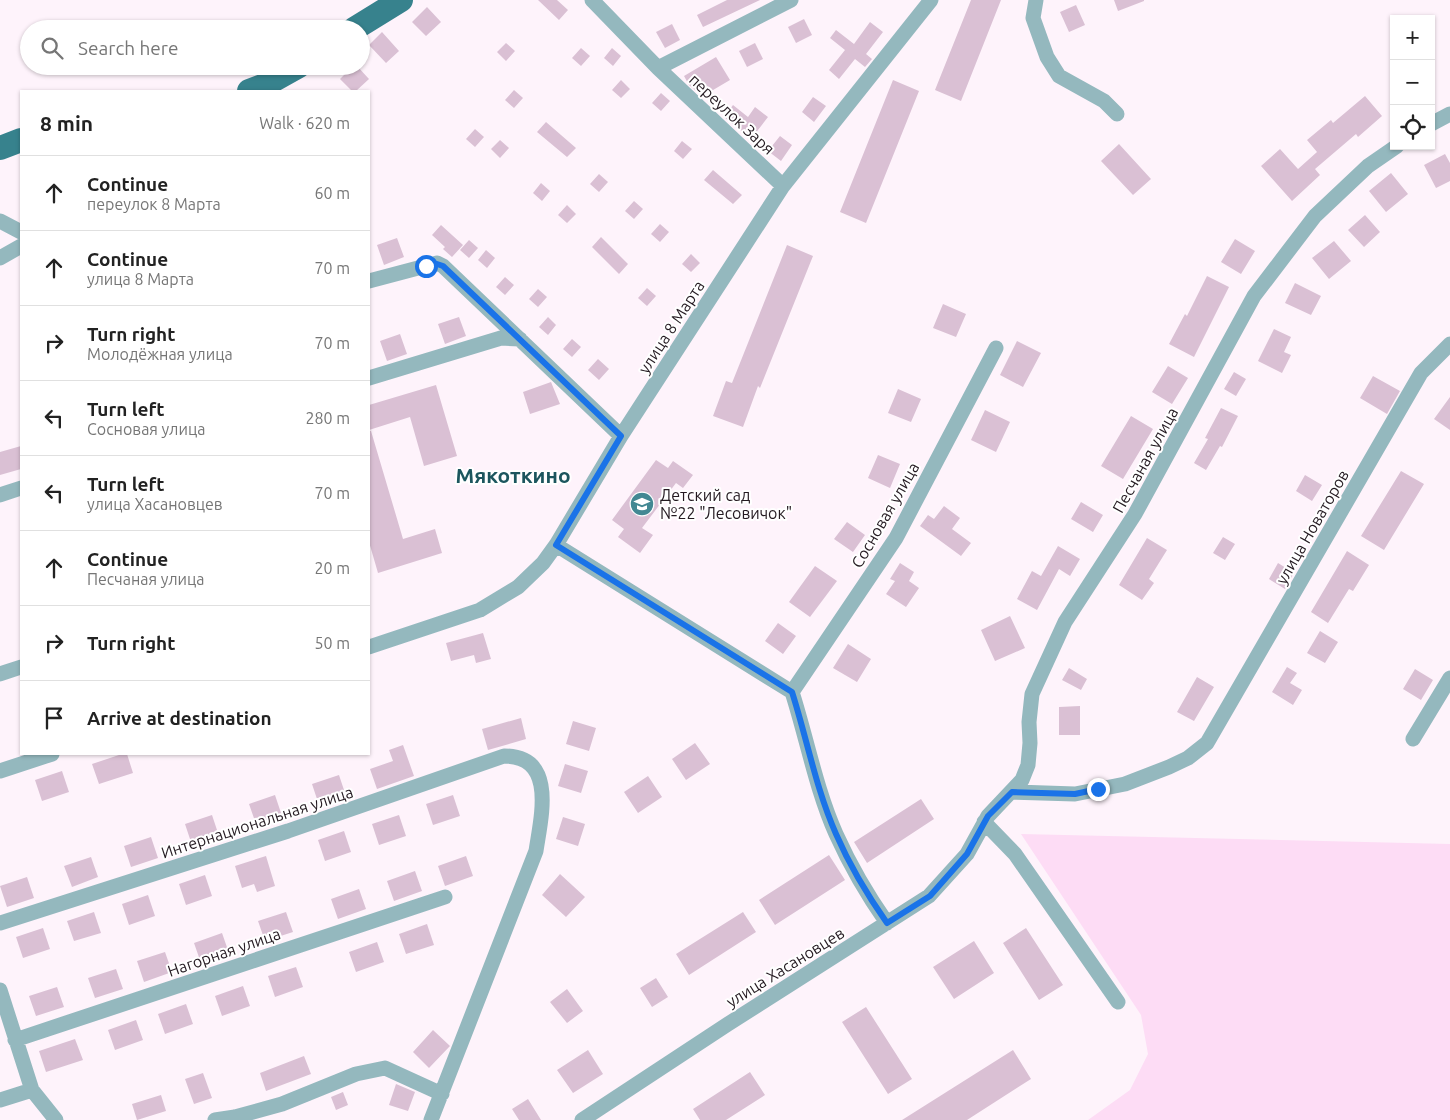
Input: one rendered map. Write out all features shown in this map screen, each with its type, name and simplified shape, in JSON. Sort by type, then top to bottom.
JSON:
[{"type":"main road","points":[[369,20],[401,0]]},
{"type":"main road","points":[[252,90],[266,85],[283,75]]},
{"type":"main road","points":[[0,148],[20,140]]},
{"type":"street","name":"переулок Заря","points":[[592,0],[658,68],[783,186]]},
{"type":"street","name":"переулок Заря","points":[[658,68],[791,0]]},
{"type":"street","name":"улица 8 Марта","points":[[370,647],[480,610],[518,587],[532,575],[556,545],[621,436],[783,186],[931,0]]},
{"type":"street","points":[[1036,0],[1033,18],[1047,57],[1058,76],[1104,101],[1117,114]]},
{"type":"street","points":[[1435,122],[1450,114]]},
{"type":"street","name":"Песчаная улица","points":[[984,822],[1022,780],[1028,765],[1032,694],[1066,622],[1135,514],[1254,296],[1315,216],[1368,166],[1391,150]]},
{"type":"street","points":[[0,221],[20,231]]},
{"type":"street","points":[[0,258],[20,247]]},
{"type":"street","points":[[370,281],[437,264],[443,266],[621,436]]},
{"type":"street","points":[[370,378],[501,338],[520,339]]},
{"type":"street","name":"улица Новаторов","points":[[1012,792],[1075,794],[1125,784],[1169,767],[1188,758],[1202,748],[1213,734],[1421,374],[1450,344]]},
{"type":"street","name":"Сосновая улица","points":[[792,692],[896,538],[996,348]]},
{"type":"street","points":[[0,495],[20,488]]},
{"type":"street","points":[[556,545],[792,692],[816,775],[836,834],[872,902],[887,923]]},
{"type":"street","points":[[0,674],[20,667]]},
{"type":"street","points":[[1413,739],[1450,678]]},
{"type":"street","points":[[0,771],[49,755]]},
{"type":"street","name":"Интернациональная улица","points":[[0,923],[288,832],[504,756],[516,756],[525,759],[540,777],[542,788],[542,806],[536,851],[442,1094]]},
{"type":"street","points":[[984,822],[1015,854],[1118,1002]]},
{"type":"street","name":"улица Хасановцев","points":[[582,1120],[736,1018],[930,896],[967,854],[984,822]]},
{"type":"street","name":"Нагорная улица","points":[[15,1040],[445,897]]},
{"type":"street","points":[[0,990],[32,1090],[56,1120]]},
{"type":"street","points":[[215,1120],[282,1104],[356,1074],[384,1068],[442,1094],[431,1120]]},
{"type":"street","points":[[0,1100],[32,1090]]},
{"type":"shaded area","points":[[1021,834],[1450,844],[1450,1120],[1088,1120],[1130,1090],[1148,1054],[1141,1015]]},
{"type":"building","points":[[538,0],[557,0],[568,10],[559,20]]},
{"type":"building","points":[[727,0],[760,0],[703,27],[697,15]]},
{"type":"building","points":[[971,0],[1001,0],[961,101],[935,90]]},
{"type":"building","points":[[1114,0],[1144,0],[1144,1],[1118,11]]},
{"type":"building","points":[[1076,5],[1085,25],[1069,32],[1060,12]]},
{"type":"building","points":[[427,7],[441,22],[426,36],[412,22]]},
{"type":"building","points":[[804,19],[812,35],[796,43],[788,27]]},
{"type":"building","points":[[870,22],[883,32],[866,54],[872,59],[865,67],[855,59],[839,79],[829,70],[845,50],[830,38],[836,30],[854,44]]},
{"type":"building","points":[[672,24],[680,40],[665,48],[656,32]]},
{"type":"building","points":[[382,32],[399,51],[386,63],[370,44]]},
{"type":"building","points":[[506,43],[515,51],[506,61],[497,52]]},
{"type":"building","points":[[755,43],[763,59],[747,67],[739,51]]},
{"type":"building","points":[[581,48],[590,56],[581,66],[572,58]]},
{"type":"building","points":[[612,48],[621,56],[613,66],[604,58]]},
{"type":"building","points":[[716,57],[730,80],[708,93],[704,85],[696,91],[689,85],[684,76]]},
{"type":"building","points":[[344,75],[365,75],[369,79],[357,90],[351,90],[340,79]]},
{"type":"building","points":[[621,80],[630,89],[621,98],[612,90]]},
{"type":"building","points":[[893,80],[919,91],[866,223],[840,212]]},
{"type":"building","points":[[514,90],[523,98],[514,108],[505,100]]},
{"type":"building","points":[[661,93],[670,101],[661,111],[652,103]]},
{"type":"building","points":[[1365,96],[1382,116],[1358,137],[1356,134],[1315,169],[1320,175],[1292,201],[1261,166],[1280,149],[1298,169],[1317,152],[1307,140],[1331,120],[1333,123]]},
{"type":"building","points":[[813,97],[826,106],[814,122],[802,112]]},
{"type":"building","points":[[733,105],[748,117],[755,107],[768,117],[751,139],[724,117]]},
{"type":"building","points":[[546,122],[576,148],[567,157],[537,132]]},
{"type":"building","points":[[475,129],[484,137],[475,147],[466,139]]},
{"type":"building","points":[[780,136],[792,145],[781,161],[768,151]]},
{"type":"building","points":[[500,140],[509,148],[500,158],[491,149]]},
{"type":"building","points":[[682,141],[692,149],[683,159],[674,151]]},
{"type":"building","points":[[1119,144],[1151,179],[1133,195],[1101,161]]},
{"type":"building","points":[[1445,154],[1450,163],[1450,181],[1436,188],[1424,165]]},
{"type":"building","points":[[713,170],[742,195],[733,204],[704,180]]},
{"type":"building","points":[[1391,173],[1408,194],[1386,212],[1369,191]]},
{"type":"building","points":[[599,174],[608,182],[599,192],[590,184]]},
{"type":"building","points":[[541,183],[550,191],[542,201],[533,193]]},
{"type":"building","points":[[634,201],[643,209],[634,219],[625,211]]},
{"type":"building","points":[[567,205],[576,214],[567,223],[558,215]]},
{"type":"building","points":[[1365,215],[1380,232],[1364,247],[1348,230]]},
{"type":"building","points":[[660,224],[669,232],[660,242],[651,234]]},
{"type":"building","points":[[441,225],[463,245],[452,257],[443,249],[445,247],[432,235]]},
{"type":"building","points":[[601,237],[628,264],[619,274],[592,247]]},
{"type":"building","points":[[397,238],[404,257],[384,265],[377,245]]},
{"type":"building","points":[[1235,239],[1255,251],[1241,274],[1221,262]]},
{"type":"building","points":[[469,240],[478,248],[469,258],[460,250]]},
{"type":"building","points":[[1334,241],[1351,261],[1329,279],[1312,258]]},
{"type":"building","points":[[787,245],[813,256],[760,388],[758,386],[743,427],[713,416],[726,381],[732,383]]},
{"type":"building","points":[[486,250],[495,258],[487,268],[478,260]]},
{"type":"building","points":[[691,254],[700,263],[691,272],[682,264]]},
{"type":"building","points":[[1207,276],[1229,287],[1194,357],[1169,344],[1185,314],[1187,316]]},
{"type":"building","points":[[505,277],[514,285],[505,295],[496,287]]},
{"type":"building","points":[[1295,283],[1321,296],[1311,315],[1285,303]]},
{"type":"building","points":[[647,288],[656,296],[647,306],[638,298]]},
{"type":"building","points":[[538,289],[547,297],[538,307],[529,299]]},
{"type":"building","points":[[943,304],[966,314],[956,337],[933,328]]},
{"type":"building","points":[[459,317],[466,336],[445,344],[438,324]]},
{"type":"building","points":[[548,317],[556,325],[548,335],[539,327]]},
{"type":"building","points":[[1274,329],[1291,337],[1284,352],[1291,355],[1282,373],[1258,361]]},
{"type":"building","points":[[400,334],[407,354],[387,361],[380,341]]},
{"type":"building","points":[[572,339],[581,347],[572,357],[563,349]]},
{"type":"building","points":[[1017,341],[1041,353],[1023,387],[1000,375]]},
{"type":"building","points":[[598,359],[609,369],[599,380],[588,370]]},
{"type":"building","points":[[1168,366],[1188,378],[1172,404],[1152,392]]},
{"type":"building","points":[[1234,372],[1246,379],[1236,396],[1224,389]]},
{"type":"building","points":[[1373,376],[1400,391],[1387,414],[1360,398]]},
{"type":"building","points":[[551,382],[560,404],[530,414],[523,392]]},
{"type":"building","points":[[436,385],[457,456],[424,466],[410,417],[370,430],[370,405]]},
{"type":"building","points":[[898,389],[921,399],[911,422],[888,413]]},
{"type":"building","points":[[1450,397],[1450,430],[1434,419]]},
{"type":"building","points":[[1221,408],[1238,416],[1222,447],[1220,446],[1206,470],[1194,463],[1208,439],[1205,438]]},
{"type":"building","points":[[985,410],[1010,422],[996,452],[971,440]]},
{"type":"building","points":[[1131,416],[1153,429],[1123,479],[1101,466]]},
{"type":"building","points":[[370,431],[403,539],[435,529],[442,553],[378,573],[370,545]]},
{"type":"building","points":[[20,446],[20,469],[0,475],[0,452]]},
{"type":"building","points":[[878,455],[900,464],[890,488],[868,478]]},
{"type":"building","name":"Детский сад №22 \"Лесовичок\"","points":[[656,460],[668,468],[673,461],[693,475],[683,488],[676,483],[642,528],[653,535],[640,553],[618,537],[624,529],[612,520]]},
{"type":"building","points":[[1401,471],[1424,484],[1384,550],[1361,536]]},
{"type":"building","points":[[1305,475],[1322,485],[1312,501],[1296,491]]},
{"type":"building","points":[[1081,502],[1103,515],[1093,532],[1071,519]]},
{"type":"building","points":[[944,506],[960,518],[952,529],[971,543],[961,556],[920,526],[928,515],[934,519]]},
{"type":"building","points":[[847,522],[865,535],[853,552],[834,539]]},
{"type":"building","points":[[1223,537],[1235,544],[1225,560],[1213,553]]},
{"type":"building","points":[[1147,538],[1167,550],[1149,579],[1154,583],[1142,600],[1119,585]]},
{"type":"building","points":[[1058,546],[1080,559],[1070,576],[1059,569],[1037,610],[1017,599],[1032,571],[1041,576]]},
{"type":"building","points":[[1347,551],[1369,565],[1353,591],[1349,589],[1328,623],[1311,612]]},
{"type":"building","points":[[900,563],[914,572],[909,581],[919,588],[906,607],[886,594],[895,581],[890,579]]},
{"type":"building","points":[[1278,563],[1294,573],[1285,589],[1269,579]]},
{"type":"building","points":[[815,566],[837,581],[810,617],[789,602]]},
{"type":"building","points":[[1010,616],[1025,648],[995,661],[981,630]]},
{"type":"building","points":[[778,623],[796,636],[783,654],[765,641]]},
{"type":"building","points":[[1320,631],[1338,642],[1325,663],[1307,653]]},
{"type":"building","points":[[483,633],[491,659],[476,663],[474,655],[451,661],[446,643]]},
{"type":"building","points":[[848,644],[871,659],[857,682],[833,668]]},
{"type":"building","points":[[1287,667],[1297,673],[1290,683],[1302,690],[1293,705],[1272,692]]},
{"type":"building","points":[[1069,668],[1087,679],[1081,690],[1062,680]]},
{"type":"building","points":[[1415,669],[1433,680],[1421,700],[1403,689]]},
{"type":"building","points":[[1197,677],[1214,687],[1194,721],[1177,712]]},
{"type":"building","points":[[1080,706],[1080,735],[1059,735],[1059,707]]},
{"type":"building","points":[[521,718],[526,739],[488,750],[482,729]]},
{"type":"building","points":[[573,721],[596,728],[589,751],[566,744]]},
{"type":"building","points":[[695,743],[710,764],[686,780],[672,759]]},
{"type":"building","points":[[403,745],[414,776],[377,789],[370,769],[393,761],[389,750]]},
{"type":"building","points":[[119,755],[127,755],[133,773],[99,784],[92,764]]},
{"type":"building","points":[[565,764],[588,771],[581,793],[558,786]]},
{"type":"building","points":[[62,771],[69,792],[42,801],[35,780]]},
{"type":"building","points":[[339,775],[346,796],[319,805],[312,784]]},
{"type":"building","points":[[648,776],[662,797],[638,813],[624,792]]},
{"type":"building","points":[[275,795],[282,816],[256,824],[249,804]]},
{"type":"building","points":[[453,795],[460,816],[433,825],[426,804]]},
{"type":"building","points":[[921,799],[934,819],[867,863],[854,842]]},
{"type":"building","points":[[212,815],[219,836],[192,845],[185,824]]},
{"type":"building","points":[[399,815],[406,836],[379,845],[372,824]]},
{"type":"building","points":[[563,817],[585,824],[578,846],[556,839]]},
{"type":"building","points":[[344,831],[351,852],[325,861],[318,840]]},
{"type":"building","points":[[151,837],[158,858],[131,867],[124,846]]},
{"type":"building","points":[[829,855],[845,880],[775,925],[759,900]]},
{"type":"building","points":[[266,856],[275,886],[257,892],[254,884],[242,888],[235,866]]},
{"type":"building","points":[[466,856],[473,876],[445,886],[438,866]]},
{"type":"building","points":[[91,857],[98,877],[72,887],[64,866]]},
{"type":"building","points":[[415,871],[422,891],[394,901],[387,881]]},
{"type":"building","points":[[560,874],[585,897],[566,917],[542,895]]},
{"type":"building","points":[[205,875],[212,896],[186,905],[179,884]]},
{"type":"building","points":[[27,877],[34,898],[7,907],[0,886]]},
{"type":"building","points":[[359,889],[366,909],[338,919],[331,899]]},
{"type":"building","points":[[148,895],[155,916],[129,925],[122,904]]},
{"type":"building","points":[[94,912],[101,933],[74,941],[67,921]]},
{"type":"building","points":[[286,912],[293,932],[265,941],[258,921]]},
{"type":"building","points":[[743,912],[756,932],[689,975],[676,954]]},
{"type":"building","points":[[427,924],[434,945],[406,954],[399,934]]},
{"type":"building","points":[[43,928],[50,949],[23,958],[16,937]]},
{"type":"building","points":[[1026,928],[1063,985],[1039,1000],[1003,943]]},
{"type":"building","points":[[222,933],[229,953],[201,963],[194,943]]},
{"type":"building","points":[[974,941],[994,973],[954,999],[933,967]]},
{"type":"building","points":[[377,942],[384,962],[356,972],[349,952]]},
{"type":"building","points":[[165,952],[172,972],[144,982],[137,961]]},
{"type":"building","points":[[296,967],[303,987],[275,997],[268,976]]},
{"type":"building","points":[[116,969],[123,989],[95,998],[88,978]]},
{"type":"building","points":[[656,978],[668,997],[652,1007],[640,988]]},
{"type":"building","points":[[243,986],[250,1006],[222,1016],[215,996]]},
{"type":"building","points":[[57,987],[64,1007],[36,1016],[29,996]]},
{"type":"building","points":[[567,989],[583,1011],[567,1023],[550,1002]]},
{"type":"building","points":[[186,1004],[193,1024],[165,1034],[158,1014]]},
{"type":"building","points":[[866,1007],[912,1079],[888,1094],[842,1022]]},
{"type":"building","points":[[136,1020],[143,1040],[115,1050],[108,1030]]},
{"type":"building","points":[[433,1030],[450,1046],[429,1068],[413,1052]]},
{"type":"building","points":[[75,1039],[83,1060],[46,1072],[39,1051]]},
{"type":"building","points":[[588,1050],[603,1074],[573,1093],[557,1070]]},
{"type":"building","points":[[1013,1050],[1031,1079],[967,1120],[902,1120]]},
{"type":"building","points":[[304,1056],[311,1074],[266,1091],[260,1073]]},
{"type":"building","points":[[750,1072],[765,1095],[726,1120],[700,1120],[693,1109]]},
{"type":"building","points":[[203,1073],[212,1098],[194,1104],[185,1079]]},
{"type":"building","points":[[396,1084],[415,1092],[408,1111],[389,1105]]},
{"type":"building","points":[[343,1092],[348,1105],[336,1110],[331,1097]]},
{"type":"building","points":[[161,1095],[166,1111],[137,1120],[132,1104]]},
{"type":"building","points":[[528,1099],[541,1120],[519,1120],[512,1109]]},
{"type":"place","name":"Детский сад №22 \"Лесовичок\"","points":[[642,504]]},
{"type":"district","name":"Мякоткино","points":[[513,475]]},
{"type":"route","points":[[426,266],[437,264],[443,266],[621,436],[556,545],[792,692],[816,775],[836,834],[872,902],[887,923],[930,896],[967,854],[988,816],[1012,792],[1075,794],[1098,789]]}]
